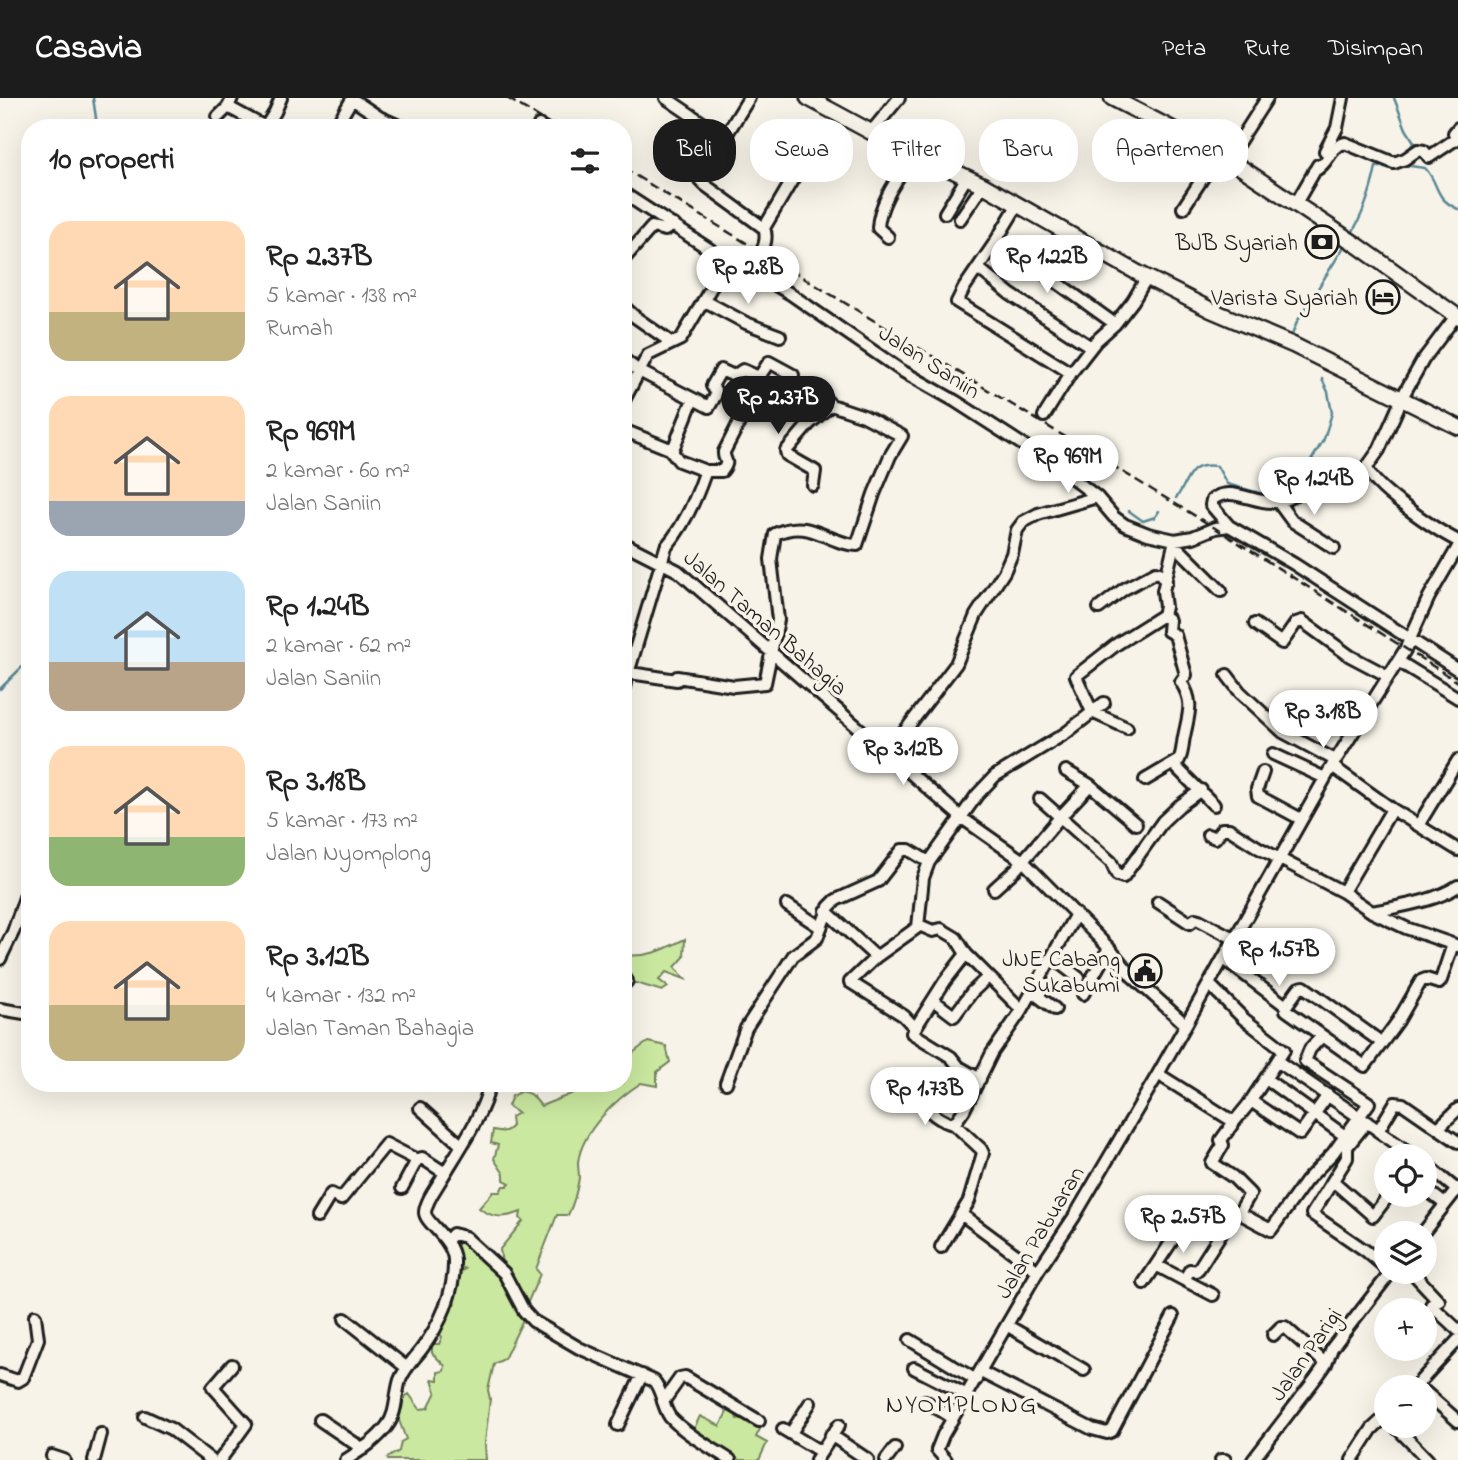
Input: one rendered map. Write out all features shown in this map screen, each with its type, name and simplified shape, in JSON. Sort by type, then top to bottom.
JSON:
[{"type":"main road","points":[[808,98],[867,130]]},
{"type":"main road","points":[[1112,98],[1152,119]]},
{"type":"main road","points":[[1248,173],[1357,245],[1457,316]]},
{"type":"main road","points":[[967,177],[1211,310],[1293,345],[1458,427]]},
{"type":"street","points":[[270,119],[281,98]]},
{"type":"street","points":[[340,119],[351,98],[384,119]]},
{"type":"street","points":[[666,98],[697,119]]},
{"type":"street","points":[[736,120],[749,98]]},
{"type":"street","points":[[882,119],[899,98]]},
{"type":"street","points":[[1248,123],[1267,98]]},
{"type":"street","points":[[1295,205],[1338,128],[1343,98]]},
{"type":"street","points":[[218,117],[230,102],[254,119]]},
{"type":"street","points":[[1314,171],[1321,168],[1335,147],[1345,143],[1394,163],[1418,150],[1424,151],[1429,157],[1457,139],[1454,132],[1458,128]]},
{"type":"street","points":[[946,213],[967,177]]},
{"type":"street","points":[[702,182],[764,228]]},
{"type":"street","points":[[752,271],[766,242],[764,228],[791,182]]},
{"type":"street","points":[[888,237],[878,228],[878,218],[896,182]]},
{"type":"street","points":[[1183,208],[1203,182]]},
{"type":"street","points":[[960,219],[983,185]]},
{"type":"street","name":"Jalan Saniin","points":[[632,199],[729,262],[752,271],[829,319],[902,371],[955,401],[1062,470],[1097,497],[1114,517],[1125,525],[1175,542],[1229,526]]},
{"type":"street","points":[[1018,204],[957,302],[1071,373]]},
{"type":"street","points":[[632,250],[652,227],[665,230],[674,225]]},
{"type":"street","points":[[994,244],[1037,268],[1115,324]]},
{"type":"street","points":[[632,381],[651,352],[681,339],[729,262]]},
{"type":"street","points":[[978,268],[1010,294],[1091,347]]},
{"type":"street","points":[[1044,416],[1071,373],[1091,347],[1115,324],[1147,277]]},
{"type":"street","points":[[705,301],[746,323],[780,335]]},
{"type":"street","points":[[632,314],[672,343]]},
{"type":"street","points":[[1457,316],[1423,360],[1367,471],[1373,480],[1407,508],[1458,541]]},
{"type":"street","points":[[632,366],[711,407],[717,394],[712,386],[721,370],[734,376],[743,370],[759,377],[769,362],[793,375]]},
{"type":"street","points":[[632,673],[734,686],[763,684],[767,681],[778,620],[771,559],[773,538],[782,531],[808,529],[857,545],[874,494],[901,437],[864,416],[831,405],[818,393],[799,411]]},
{"type":"street","points":[[673,452],[693,399]]},
{"type":"street","points":[[813,485],[815,471],[787,455],[786,451],[809,424],[831,405]]},
{"type":"street","points":[[632,434],[673,452],[679,461],[705,471],[722,471],[727,458],[724,452],[743,415]]},
{"type":"street","points":[[632,666],[661,560],[692,504],[705,471]]},
{"type":"street","points":[[1305,488],[1278,502],[1219,494],[1212,500],[1211,505],[1229,526],[1294,564],[1458,670]]},
{"type":"street","points":[[888,753],[956,664],[976,615],[1004,572],[1012,554],[1017,530],[1023,522],[1038,514],[1097,497]]},
{"type":"street","points":[[1278,502],[1292,521],[1334,548]]},
{"type":"street","points":[[1127,728],[1092,712],[1076,676],[1117,644],[1163,615],[1163,592],[1175,542]]},
{"type":"street","points":[[1175,542],[1221,592]]},
{"type":"street","name":"Jalan Taman Bahagia","points":[[632,547],[678,571],[962,818],[1023,860],[1109,948],[1132,976],[1185,1024]]},
{"type":"street","name":"Jalan Pabuaran","points":[[940,1458],[937,1450],[953,1418],[1038,1271],[1074,1217],[1158,1074],[1333,763],[1398,661],[1429,597],[1458,547]]},
{"type":"street","points":[[1098,608],[1124,589],[1156,572],[1160,573],[1166,582]]},
{"type":"street","points":[[1145,780],[1179,760],[1183,753],[1190,705],[1188,690],[1181,682],[1186,675],[1181,652],[1175,635],[1168,631],[1169,620],[1163,615]]},
{"type":"street","points":[[1255,624],[1282,643],[1296,623],[1302,621],[1350,656],[1388,676]]},
{"type":"street","points":[[1398,661],[1458,698]]},
{"type":"street","points":[[1227,675],[1240,692],[1283,732],[1333,763],[1392,809],[1458,850]]},
{"type":"street","points":[[915,1028],[904,1016],[850,983],[876,957],[919,925],[923,878],[929,862],[977,795],[995,776],[1066,733],[1104,703]]},
{"type":"street","points":[[1273,754],[1325,778]]},
{"type":"street","points":[[1419,824],[1458,760]]},
{"type":"street","points":[[1173,764],[1214,805]]},
{"type":"street","points":[[1066,771],[1090,785],[1136,824]]},
{"type":"street","points":[[1263,772],[1257,789],[1258,796],[1301,820]]},
{"type":"street","points":[[994,889],[1090,785]]},
{"type":"street","points":[[1040,799],[1111,862],[1117,875],[1123,877],[1163,821],[1201,790]]},
{"type":"street","points":[[1343,891],[1392,809]]},
{"type":"street","points":[[1208,835],[1215,838],[1222,829],[1229,829],[1279,859],[1343,891],[1373,912],[1406,928],[1455,945],[1439,983],[1426,979],[1421,981],[1398,1021],[1365,1066],[1286,1010],[1286,1006],[1224,959]]},
{"type":"street","points":[[726,1083],[746,1028],[793,956],[815,940],[826,911],[836,900],[878,881],[902,850],[909,850],[929,862]]},
{"type":"street","points":[[1373,912],[1422,901],[1458,886]]},
{"type":"street","points":[[1158,902],[1190,923],[1195,919],[1199,920],[1236,939]]},
{"type":"street","points":[[787,905],[821,926]]},
{"type":"street","points":[[2,953],[21,906]]},
{"type":"street","points":[[826,911],[876,957]]},
{"type":"street","points":[[1055,1009],[1039,997],[1053,958],[1077,915]]},
{"type":"street","points":[[954,1124],[964,1110],[992,1053],[1022,1010],[1077,915]]},
{"type":"street","points":[[919,925],[933,931],[947,931],[956,938],[966,954],[1022,1010]]},
{"type":"street","points":[[1083,994],[1109,948]]},
{"type":"street","points":[[966,954],[912,1033],[980,1079]]},
{"type":"street","points":[[1053,958],[1079,978]]},
{"type":"street","points":[[933,1000],[954,1016],[972,992],[988,977]]},
{"type":"street","points":[[1209,984],[1244,1018],[1284,1050],[1369,1104],[1347,1147],[1347,1158],[1312,1214],[1374,1258]]},
{"type":"street","points":[[1286,1006],[1299,988],[1304,987],[1381,1042]]},
{"type":"street","points":[[0,1009],[21,1012]]},
{"type":"street","points":[[1305,1061],[1310,1049],[1322,1036]]},
{"type":"street","points":[[1239,1213],[1250,1194],[1233,1177],[1212,1163],[1223,1145],[1221,1140],[1251,1101],[1284,1050]]},
{"type":"street","points":[[1277,1061],[1396,1144]]},
{"type":"street","points":[[1158,1074],[1234,1122]]},
{"type":"street","points":[[1266,1079],[1345,1136]]},
{"type":"street","points":[[346,1460],[379,1435],[391,1420],[400,1380],[424,1346],[450,1293],[454,1258],[447,1241],[426,1219],[425,1214],[445,1172],[480,1114],[488,1092]]},
{"type":"street","points":[[910,1092],[944,1121],[954,1124],[983,1153],[968,1201],[941,1247]]},
{"type":"street","points":[[1251,1101],[1300,1134],[1328,1096]]},
{"type":"street","points":[[1378,1130],[1392,1106],[1399,1103],[1458,1142]]},
{"type":"street","points":[[420,1108],[461,1145]]},
{"type":"street","points":[[1438,1128],[1458,1109]]},
{"type":"street","points":[[1184,1280],[1190,1270],[1196,1271],[1199,1268],[1234,1213],[1271,1230],[1306,1181],[1363,1119]]},
{"type":"street","points":[[317,1217],[331,1194],[341,1199],[386,1144],[417,1160],[424,1159],[445,1172]]},
{"type":"street","points":[[402,1188],[417,1160]]},
{"type":"street","points":[[1432,1221],[1457,1189],[1437,1173]]},
{"type":"street","points":[[1333,1181],[1373,1216],[1380,1207]]},
{"type":"street","points":[[1437,1198],[1445,1204]]},
{"type":"street","points":[[1144,1283],[1192,1211]]},
{"type":"street","points":[[961,1214],[1038,1271]]},
{"type":"street","points":[[447,1241],[453,1234],[466,1237],[500,1269],[524,1311],[533,1321],[579,1348],[642,1375],[658,1386],[671,1418],[730,1460]]},
{"type":"street","points":[[1156,1265],[1213,1295]]},
{"type":"street","name":"Jalan Parigi","points":[[1253,1460],[1326,1364],[1332,1348],[1382,1284]]},
{"type":"street","points":[[1423,1284],[1439,1301],[1431,1305],[1458,1330]]},
{"type":"street","points":[[0,1375],[18,1381],[23,1378],[38,1339],[35,1316]]},
{"type":"street","points":[[910,1340],[979,1376],[1092,1429],[1107,1433],[1112,1431],[1174,1316]]},
{"type":"street","points":[[345,1319],[407,1368]]},
{"type":"street","points":[[1008,1326],[1084,1370]]},
{"type":"street","points":[[1273,1335],[1281,1327],[1285,1327],[1326,1364]]},
{"type":"street","points":[[1430,1375],[1458,1340]]},
{"type":"street","points":[[220,1460],[246,1424],[213,1387],[232,1365]]},
{"type":"street","points":[[914,1368],[967,1395]]},
{"type":"street","points":[[618,1425],[642,1375]]},
{"type":"street","points":[[663,1402],[680,1378],[685,1377],[759,1421]]},
{"type":"street","points":[[925,1401],[953,1418]]},
{"type":"street","points":[[810,1403],[787,1431],[819,1456],[839,1425]]},
{"type":"street","points":[[1437,1403],[1458,1421]]},
{"type":"street","points":[[145,1417],[171,1429],[204,1458]]},
{"type":"street","points":[[320,1420],[363,1449]]},
{"type":"street","points":[[1352,1460],[1374,1427]]},
{"type":"street","points":[[94,1460],[102,1434]]},
{"type":"street","points":[[831,1435],[864,1459]]},
{"type":"street","points":[[1407,1438],[1429,1460]]},
{"type":"street","points":[[886,1460],[895,1448]]},
{"type":"street","points":[[52,1456],[64,1460]]},
{"type":"green space","points":[[685,939],[684,957],[675,967],[685,979],[666,972],[659,980],[668,987],[662,991],[632,982],[632,956],[662,950]]},
{"type":"green space","points":[[648,1042],[666,1046],[670,1062],[657,1072],[657,1086],[641,1083],[632,1089],[632,1054]]},
{"type":"green space","points":[[520,1092],[532,1095],[541,1106],[576,1092],[629,1092],[611,1107],[586,1139],[578,1162],[579,1178],[572,1206],[568,1215],[557,1215],[536,1269],[540,1274],[522,1322],[504,1359],[494,1364],[488,1390],[490,1399],[485,1443],[486,1460],[388,1460],[387,1458],[399,1451],[401,1442],[406,1439],[397,1415],[402,1409],[404,1397],[409,1394],[420,1409],[428,1408],[436,1392],[432,1379],[438,1380],[438,1372],[444,1371],[445,1366],[432,1353],[432,1344],[439,1344],[442,1337],[440,1334],[434,1334],[429,1325],[435,1321],[443,1304],[452,1307],[455,1304],[446,1293],[459,1285],[457,1273],[465,1269],[456,1264],[456,1244],[460,1235],[502,1265],[500,1249],[523,1221],[520,1218],[521,1212],[499,1216],[479,1208],[493,1192],[500,1192],[503,1186],[510,1183],[504,1180],[504,1174],[494,1159],[498,1145],[491,1143],[493,1130],[508,1130],[512,1126],[511,1117],[518,1113],[508,1106],[512,1096]]},
{"type":"green space","points":[[729,1408],[734,1410],[737,1419],[746,1417],[762,1425],[756,1437],[767,1443],[759,1460],[740,1460],[691,1435],[700,1416],[720,1426]]},
{"type":"waterway","points":[[93,98],[96,119]]},
{"type":"waterway","points":[[1394,98],[1414,142],[1406,153]]},
{"type":"waterway","points":[[1403,165],[1425,168],[1444,200],[1458,209]]},
{"type":"waterway","points":[[1350,236],[1366,202],[1376,167],[1390,167]]},
{"type":"waterway","points":[[1292,335],[1297,322],[1345,245]]},
{"type":"waterway","points":[[1176,498],[1190,474],[1207,465],[1217,466],[1227,484],[1274,497],[1301,478],[1324,439],[1332,413],[1322,379]]},
{"type":"waterway","points":[[1129,511],[1143,521],[1155,517],[1159,511]]},
{"type":"waterway","points":[[0,689],[21,668]]},
{"type":"railway","points":[[507,98],[542,119]]},
{"type":"railway","points":[[632,173],[1215,528],[1458,682]]},
{"type":"place","name":"BJB Syariah","points":[[1322,242]]},
{"type":"place","name":"Varista Syariah","points":[[1383,297]]},
{"type":"place","name":"JNE Cabang Sukabumi","points":[[1145,971]]},
{"type":"district","name":"NYOMPLONG","points":[[962,1403]]}]
